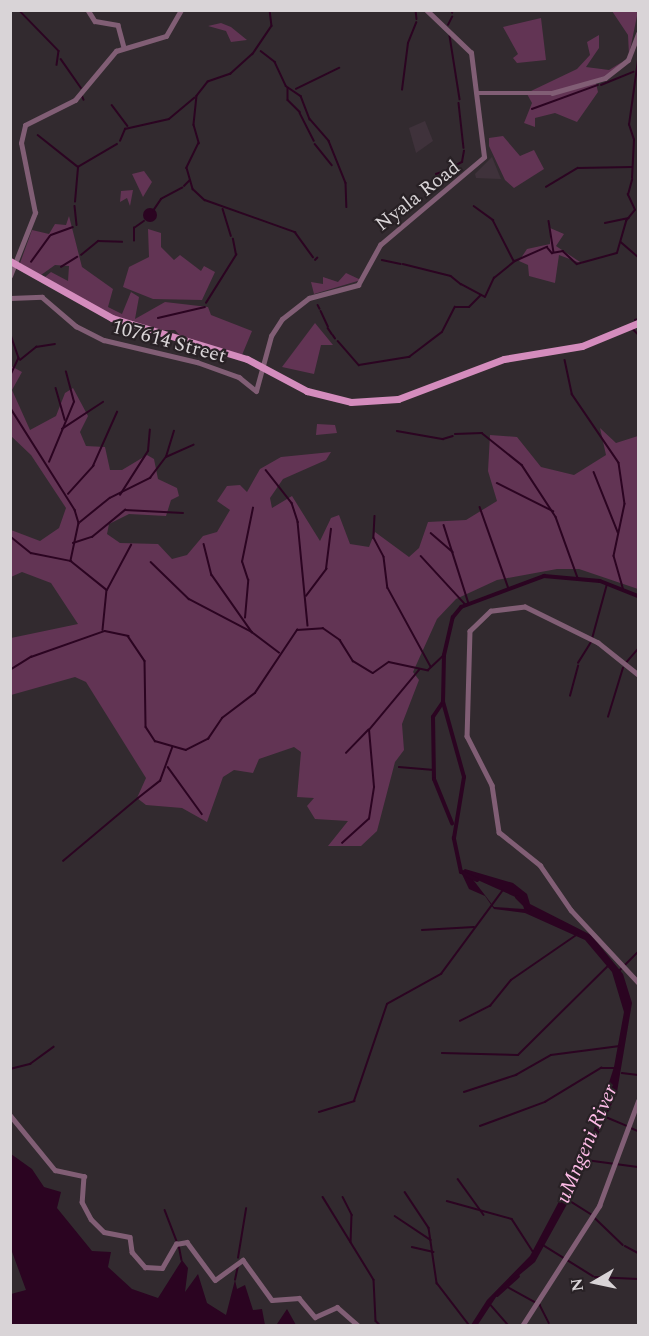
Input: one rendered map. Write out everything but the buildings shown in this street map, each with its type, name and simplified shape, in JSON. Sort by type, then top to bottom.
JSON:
[{"type":"main road","points":[[13,262],[112,318],[263,366],[324,397],[385,401],[504,359],[582,346],[639,323]]},
{"type":"street","points":[[88,10],[95,21],[118,25],[124,47]]},
{"type":"street","points":[[10,276],[13,262],[35,213],[21,143],[24,127],[36,115],[75,100],[104,61],[124,47],[164,37],[181,10]]},
{"type":"street","name":"Nyala Road","points":[[256,391],[275,328],[296,306],[358,285],[380,245],[478,167],[486,148],[467,45],[426,10]]},
{"type":"street","points":[[477,93],[552,93],[605,78],[628,60],[639,34]]},
{"type":"street","points":[[10,289],[12,297]]},
{"type":"street","name":"107614 Street","points":[[12,297],[42,297],[76,326],[104,340],[197,362],[239,377],[256,391]]},
{"type":"street","points":[[639,675],[599,644],[525,607],[489,612],[470,632],[467,735],[492,785],[499,832],[540,865],[571,910],[639,982]]},
{"type":"street","points":[[522,1326],[598,1206],[639,1101]]},
{"type":"street","points":[[10,1115],[55,1170],[84,1176],[82,1202],[96,1226],[130,1237],[132,1252],[145,1267],[162,1268],[176,1244],[185,1242],[215,1280],[243,1260],[272,1300],[299,1298],[315,1317],[339,1308],[359,1326]]},
{"type":"shaded area","points":[[612,11],[638,11],[629,55],[628,35]]},
{"type":"shaded area","points":[[541,18],[546,60],[517,63],[513,58],[518,54],[503,27]]},
{"type":"shaded area","points":[[221,23],[231,27],[247,40],[231,42],[226,31],[208,26]]},
{"type":"shaded area","points":[[599,35],[599,48],[586,67],[609,70],[622,62],[610,75],[554,92],[531,91],[577,69],[590,55],[587,42]]},
{"type":"shaded area","points":[[596,83],[598,92],[577,122],[555,113],[535,118],[535,127],[524,123],[532,103],[527,94],[554,95]]},
{"type":"shaded area","points":[[425,121],[433,141],[416,153],[409,128]]},
{"type":"shaded area","points":[[503,136],[520,156],[534,150],[544,169],[514,188],[505,180],[489,146],[489,138]]},
{"type":"shaded area","points":[[492,157],[501,179],[476,178],[475,174]]},
{"type":"shaded area","points":[[144,171],[152,182],[143,197],[132,174]]},
{"type":"shaded area","points":[[133,190],[130,206],[127,198],[120,202],[121,191]]},
{"type":"shaded area","points":[[147,208],[153,208],[157,215],[153,222],[147,222],[143,218],[143,212]]},
{"type":"shaded area","points":[[69,216],[82,267],[113,289],[108,307],[122,314],[131,292],[139,297],[135,319],[165,302],[208,307],[211,315],[252,331],[242,355],[182,338],[175,330],[155,330],[109,315],[45,277],[51,272],[68,281],[69,266],[55,265],[41,275],[20,263],[32,230],[49,234],[55,224],[66,225]]},
{"type":"shaded area","points":[[550,228],[564,234],[556,246],[583,264],[559,255],[555,283],[529,276],[528,265],[519,261],[527,249],[550,244]]},
{"type":"shaded area","points":[[148,229],[161,233],[161,247],[174,260],[180,255],[201,271],[204,266],[215,272],[202,300],[153,299],[123,287],[129,267],[149,257]]},
{"type":"shaded area","points":[[346,273],[361,280],[314,294],[311,282],[323,284],[323,277],[338,282]]},
{"type":"shaded area","points":[[315,323],[333,345],[321,345],[314,374],[282,367]]},
{"type":"shaded area","points":[[11,366],[22,372],[12,390],[30,430],[56,416],[65,393],[73,388],[88,416],[80,432],[86,446],[105,447],[110,470],[122,470],[147,455],[154,459],[158,479],[177,488],[179,496],[171,500],[166,516],[129,514],[109,524],[107,534],[120,543],[158,544],[172,559],[187,555],[203,536],[217,532],[230,510],[217,501],[227,486],[240,485],[247,492],[260,469],[281,457],[331,452],[326,460],[283,479],[270,498],[272,508],[292,496],[320,541],[331,518],[339,515],[350,544],[369,547],[375,532],[409,557],[419,548],[428,522],[466,520],[497,501],[488,471],[490,435],[517,437],[541,467],[574,475],[606,455],[600,428],[616,443],[638,436],[638,589],[579,569],[557,569],[497,580],[456,599],[437,619],[413,672],[419,680],[402,724],[404,750],[395,762],[377,831],[361,846],[328,846],[348,821],[315,819],[307,806],[314,798],[297,797],[301,752],[294,747],[259,759],[253,773],[234,770],[223,777],[207,822],[182,808],[146,805],[137,798],[146,778],[86,682],[75,677],[11,695],[11,638],[78,624],[51,583],[22,572],[11,577],[11,530],[40,541],[59,528],[66,508],[31,455],[11,436]]},
{"type":"shaded area","points":[[317,424],[335,425],[337,433],[316,435]]},
{"type":"shaded area","points":[[465,869],[513,883],[527,894],[530,904],[591,935],[623,974],[632,1003],[617,1092],[571,1197],[535,1262],[500,1291],[477,1326],[471,1325],[487,1300],[530,1256],[589,1145],[614,1067],[624,1012],[612,972],[585,940],[525,913],[494,909],[485,896],[469,889],[461,872]],"holes":[[[471,877],[522,900],[524,909],[494,907]]]},
{"type":"shaded area","points":[[11,1154],[32,1169],[44,1187],[61,1192],[57,1208],[92,1251],[111,1252],[108,1267],[132,1289],[158,1298],[182,1260],[188,1268],[185,1292],[198,1274],[207,1303],[226,1315],[235,1280],[237,1289],[245,1285],[253,1310],[262,1309],[265,1325],[11,1325],[11,1294],[26,1290],[11,1249]]},
{"type":"shaded area","points":[[287,1309],[296,1325],[274,1325],[277,1324]]},
{"type":"waterway","points":[[19,10],[59,51],[57,65]]},
{"type":"waterway","points":[[270,10],[272,26],[253,54],[231,74],[208,82],[197,96],[194,125],[199,143],[187,168],[193,189],[205,200],[295,232],[313,257]]},
{"type":"waterway","points":[[416,10],[417,19]]},
{"type":"waterway","points":[[448,25],[452,17]]},
{"type":"waterway","points":[[402,90],[408,43],[416,23]]},
{"type":"waterway","points":[[450,36],[460,99]]},
{"type":"waterway","points":[[261,51],[275,62],[286,86],[301,96],[310,119],[329,141],[346,183],[347,207]]},
{"type":"waterway","points":[[61,59],[81,88]]},
{"type":"waterway","points":[[632,178],[634,140],[629,125],[638,60]]},
{"type":"waterway","points":[[296,89],[339,68]]},
{"type":"waterway","points":[[601,85],[633,72]]},
{"type":"waterway","points":[[532,109],[598,85]]},
{"type":"waterway","points":[[288,88],[288,100],[300,112]]},
{"type":"waterway","points":[[82,95],[84,100]]},
{"type":"waterway","points":[[120,141],[125,129],[169,119],[194,98]]},
{"type":"waterway","points":[[459,103],[464,148]]},
{"type":"waterway","points":[[112,105],[128,126]]},
{"type":"waterway","points":[[300,113],[314,141]]},
{"type":"waterway","points":[[38,135],[77,166]]},
{"type":"waterway","points":[[75,202],[78,167],[117,144]]},
{"type":"waterway","points":[[315,144],[332,165]]},
{"type":"waterway","points":[[447,170],[462,162],[464,151]]},
{"type":"waterway","points":[[546,187],[578,168],[632,167]]},
{"type":"waterway","points":[[436,174],[445,171]]},
{"type":"waterway","points":[[184,186],[190,180]]},
{"type":"waterway","points":[[461,284],[485,297],[494,278],[515,261],[547,247],[552,253],[563,251],[577,264],[617,253],[626,221],[635,210],[628,195],[632,180]]},
{"type":"waterway","points":[[153,211],[161,199],[182,188]]},
{"type":"waterway","points":[[75,206],[77,225]]},
{"type":"waterway","points":[[474,206],[493,220],[514,261]]},
{"type":"waterway","points":[[223,209],[231,236]]},
{"type":"waterway","points":[[605,223],[628,218]]},
{"type":"waterway","points":[[134,241],[134,228],[144,221]]},
{"type":"waterway","points":[[549,221],[554,252]]},
{"type":"waterway","points":[[51,235],[73,227]]},
{"type":"waterway","points":[[31,262],[50,236]]},
{"type":"waterway","points":[[206,303],[236,255],[233,239]]},
{"type":"waterway","points":[[81,255],[98,241],[122,242]]},
{"type":"waterway","points":[[621,242],[638,257]]},
{"type":"waterway","points":[[61,267],[77,257]]},
{"type":"waterway","points":[[382,260],[401,264]]},
{"type":"waterway","points":[[403,264],[451,276],[461,284]]},
{"type":"waterway","points":[[338,341],[359,365],[409,357],[442,332],[455,307],[469,307],[480,296]]},
{"type":"waterway","points":[[318,305],[320,309]]},
{"type":"waterway","points":[[158,318],[205,307]]},
{"type":"waterway","points":[[321,311],[328,326]]},
{"type":"waterway","points":[[328,328],[332,334]]},
{"type":"waterway","points":[[633,329],[638,334]]},
{"type":"waterway","points":[[10,332],[19,358],[10,377]]},
{"type":"waterway","points":[[20,360],[36,347],[55,344]]},
{"type":"waterway","points":[[565,360],[572,394],[619,463],[625,504],[614,556],[624,590]]},
{"type":"waterway","points":[[49,462],[74,402],[66,372]]},
{"type":"waterway","points":[[56,388],[65,420]]},
{"type":"waterway","points":[[62,429],[103,402]]},
{"type":"waterway","points":[[10,407],[75,510],[79,523],[71,561],[107,590],[103,630]]},
{"type":"waterway","points":[[68,494],[93,466],[117,412]]},
{"type":"waterway","points":[[120,495],[148,451],[150,430]]},
{"type":"waterway","points":[[166,457],[174,431]]},
{"type":"waterway","points":[[397,431],[443,439],[453,436]]},
{"type":"waterway","points":[[455,434],[482,433],[522,465],[556,517],[578,578]]},
{"type":"waterway","points":[[80,522],[110,498],[150,478],[166,457],[193,445]]},
{"type":"waterway","points":[[266,470],[292,503],[298,522],[308,626]]},
{"type":"waterway","points":[[594,472],[618,532]]},
{"type":"waterway","points":[[497,483],[553,511]]},
{"type":"waterway","points":[[480,507],[509,589]]},
{"type":"waterway","points":[[245,618],[248,580],[242,562],[253,508]]},
{"type":"waterway","points":[[73,543],[92,537],[125,510],[183,513]]},
{"type":"waterway","points":[[375,516],[374,538],[384,557],[388,588],[431,667]]},
{"type":"waterway","points":[[444,525],[469,604]]},
{"type":"waterway","points":[[306,596],[326,569],[331,529]]},
{"type":"waterway","points":[[431,533],[453,552]]},
{"type":"waterway","points":[[10,536],[31,553],[71,561]]},
{"type":"waterway","points":[[204,544],[212,575],[252,632],[279,652]]},
{"type":"waterway","points":[[107,590],[131,545]]},
{"type":"waterway","points":[[421,556],[466,605]]},
{"type":"waterway","points":[[151,562],[189,599],[252,632]]},
{"type":"waterway","name":"uMngeni River","points":[[477,880],[461,872],[454,838],[464,777],[443,702],[444,655],[453,617],[461,607],[544,576],[600,581],[638,596]]},
{"type":"waterway","points":[[592,639],[607,584]]},
{"type":"waterway","points":[[10,670],[31,657],[105,631],[128,636],[145,661],[146,727],[155,741],[186,750],[208,739],[222,718],[255,693],[297,630],[323,628],[340,640],[353,661],[373,673],[389,662],[428,670],[444,655]]},
{"type":"waterway","points":[[578,663],[591,642]]},
{"type":"waterway","points":[[625,664],[638,649]]},
{"type":"waterway","points":[[570,696],[578,666]]},
{"type":"waterway","points":[[608,717],[623,668]]},
{"type":"waterway","points":[[342,843],[369,819],[374,787],[369,730],[419,670]]},
{"type":"waterway","points":[[443,702],[433,717],[434,779],[452,823]]},
{"type":"waterway","points":[[346,753],[368,730]]},
{"type":"waterway","points":[[138,798],[160,781],[172,748]]},
{"type":"waterway","points":[[168,767],[202,814]]},
{"type":"waterway","points":[[399,767],[434,770]]},
{"type":"waterway","points":[[63,861],[137,799]]},
{"type":"waterway","points":[[319,1112],[354,1101],[387,1004],[441,974],[503,890]]},
{"type":"waterway","name":"uMngeni River","points":[[517,897],[529,909]]},
{"type":"waterway","points":[[422,930],[474,927]]},
{"type":"waterway","points":[[460,1021],[490,1006],[511,980],[578,934]]},
{"type":"waterway","points":[[620,970],[638,952]]},
{"type":"waterway","points":[[442,1053],[518,1055],[608,966]]},
{"type":"waterway","points":[[464,1092],[516,1075],[551,1055],[619,1046]]},
{"type":"waterway","points":[[10,1069],[30,1064],[53,1047]]},
{"type":"waterway","points":[[480,1126],[545,1102],[601,1068],[615,1068]]},
{"type":"waterway","points":[[622,1073],[638,1075]]},
{"type":"waterway","points":[[606,1117],[627,1126]]},
{"type":"waterway","points":[[631,1128],[638,1131]]},
{"type":"waterway","points":[[586,1160],[638,1167]]},
{"type":"waterway","points":[[458,1179],[484,1215]]},
{"type":"waterway","points":[[405,1192],[429,1228],[437,1283],[470,1326]]},
{"type":"waterway","points":[[323,1197],[374,1280],[376,1321],[381,1326]]},
{"type":"waterway","points":[[343,1197],[352,1215],[351,1242]]},
{"type":"waterway","points":[[447,1201],[512,1219],[533,1251]]},
{"type":"waterway","points":[[570,1201],[591,1214]]},
{"type":"waterway","points":[[238,1258],[246,1209]]},
{"type":"waterway","points":[[165,1210],[177,1241]]},
{"type":"waterway","points":[[395,1216],[431,1240]]},
{"type":"waterway","points":[[594,1217],[623,1245]]},
{"type":"waterway","points":[[179,1245],[182,1260]]},
{"type":"waterway","points":[[543,1245],[593,1276]]},
{"type":"waterway","points":[[625,1246],[638,1253]]},
{"type":"waterway","points":[[412,1247],[433,1252]]},
{"type":"waterway","points":[[235,1280],[238,1266]]},
{"type":"waterway","name":"uMngeni River","points":[[497,1295],[518,1276]]},
{"type":"waterway","points":[[595,1277],[638,1279]]},
{"type":"waterway","points":[[506,1286],[540,1305],[549,1323]]},
{"type":"waterway","points":[[490,1304],[509,1326]]}]
